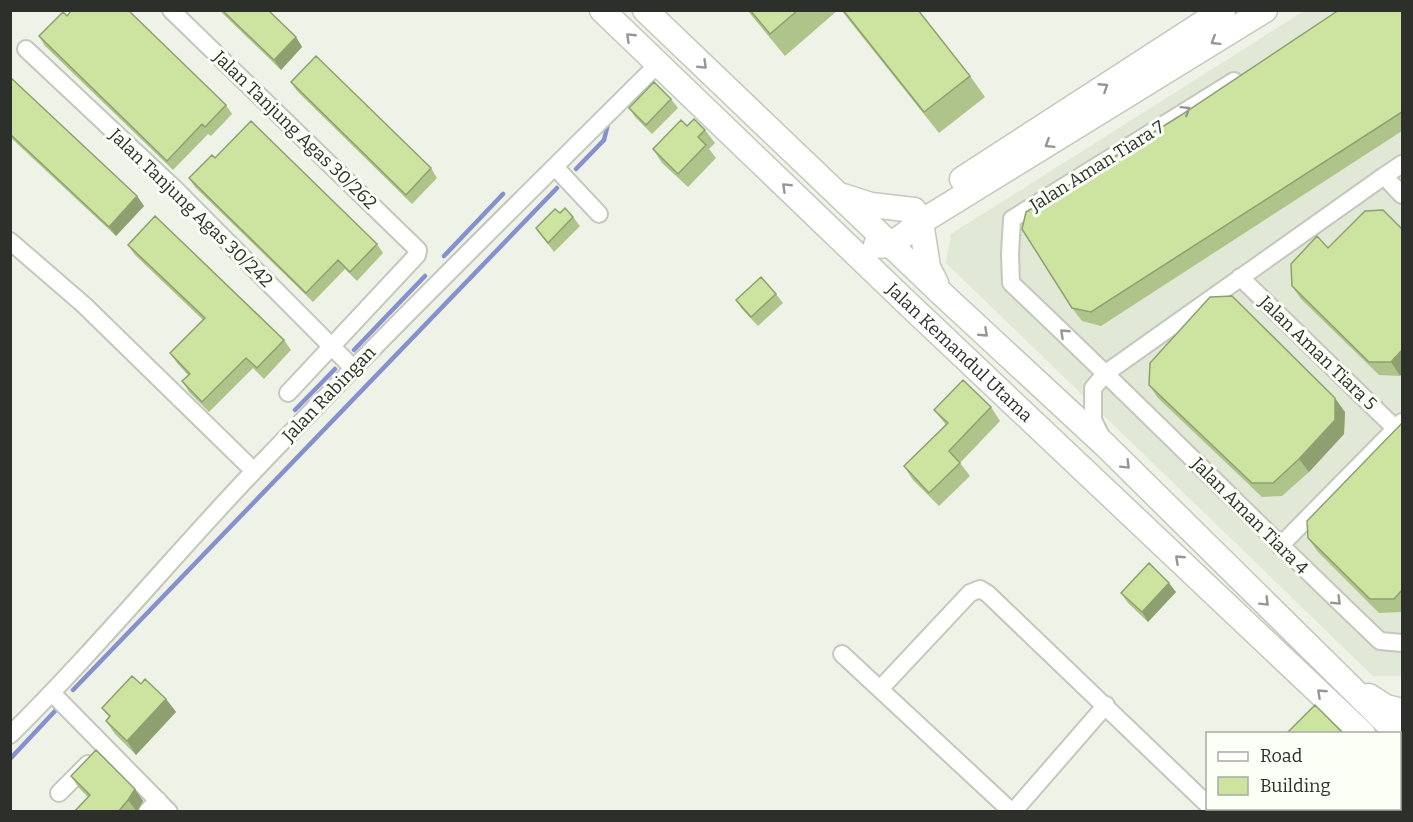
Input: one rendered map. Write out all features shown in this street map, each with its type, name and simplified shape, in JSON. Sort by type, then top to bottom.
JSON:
[{"type":"street","name":"Jalan Tanjung Agas 30/262","points":[[171,10],[418,250],[417,255],[331,346]]},
{"type":"street","points":[[602,10],[906,302]]},
{"type":"street","name":"Jalan Kemandul Utama","points":[[645,10],[838,194],[884,243],[1106,445],[1397,732]]},
{"type":"street","points":[[828,227],[884,243],[917,216],[1223,10]]},
{"type":"street","points":[[838,194],[917,216],[1034,154],[1265,10]]},
{"type":"street","name":"Jalan Tanjung Agas 30/242","points":[[26,49],[173,187],[354,369]]},
{"type":"street","name":"Jalan Rabingan","points":[[10,735],[52,693],[254,471],[658,64]]},
{"type":"street","name":"Jalan Aman Tiara 7","points":[[1107,373],[1011,283],[1012,219],[1245,73]]},
{"type":"street","points":[[1106,445],[1093,420],[1093,388],[1107,373],[1402,164]]},
{"type":"street","points":[[555,167],[599,214]]},
{"type":"street","points":[[1384,176],[1402,195]]},
{"type":"street","points":[[917,216],[928,267],[941,293]]},
{"type":"street","points":[[10,241],[84,305],[254,471]]},
{"type":"street","name":"Jalan Kemandul Utama","points":[[884,243],[906,302],[1358,730]]},
{"type":"street","name":"Jalan Aman Tiara 5","points":[[1240,277],[1399,426]]},
{"type":"street","points":[[288,393],[331,346]]},
{"type":"street","name":"Jalan Aman Tiara 4","points":[[1107,373],[1280,546],[1380,642],[1402,643]]},
{"type":"street","points":[[1280,546],[1399,426]]},
{"type":"street","points":[[880,689],[970,592],[980,589],[1106,705],[1206,803]]},
{"type":"street","points":[[843,654],[1013,812],[1106,705]]},
{"type":"street","points":[[1344,681],[1386,707],[1402,711]]},
{"type":"street","points":[[52,693],[106,746],[158,808]]},
{"type":"street","points":[[59,793],[106,746]]},
{"type":"shaded area","points":[[1304,11],[1402,11],[1402,676],[1373,676],[946,263],[951,234]]},
{"type":"building","points":[[72,10],[128,10],[226,105],[205,127],[202,124],[167,161],[39,36],[63,12],[67,16]]},
{"type":"building","points":[[222,10],[268,10],[296,37],[274,60]]},
{"type":"building","points":[[750,10],[798,10],[770,34]]},
{"type":"building","points":[[843,10],[918,10],[970,76],[924,112]]},
{"type":"building","points":[[1339,10],[1402,10],[1402,112],[1091,312],[1072,308],[1022,229],[1026,212],[1178,117]]},
{"type":"building","points":[[316,56],[431,168],[406,195],[291,82]]},
{"type":"building","points":[[10,77],[137,196],[109,227],[10,134]]},
{"type":"building","points":[[654,82],[671,99],[646,125],[629,108]]},
{"type":"building","points":[[694,119],[705,130],[698,137],[706,145],[678,174],[653,149],[681,120],[687,126]]},
{"type":"building","points":[[251,121],[377,244],[350,272],[338,260],[306,293],[189,178],[212,155],[215,158]]},
{"type":"building","points":[[565,208],[573,217],[548,243],[536,228],[555,209],[560,213]]},
{"type":"building","points":[[1383,210],[1402,229],[1402,350],[1391,362],[1369,362],[1292,286],[1291,264],[1317,236],[1328,248],[1365,211]]},
{"type":"building","points":[[155,216],[284,340],[257,368],[246,358],[202,402],[182,381],[190,374],[170,353],[205,318],[128,245]]},
{"type":"building","points":[[761,277],[776,294],[751,317],[736,300]]},
{"type":"building","points":[[1232,296],[1335,398],[1335,420],[1273,483],[1252,483],[1149,385],[1150,363],[1210,297]]},
{"type":"building","points":[[963,380],[991,407],[949,451],[960,463],[929,493],[904,466],[948,423],[934,410]]},
{"type":"building","points":[[1402,423],[1402,590],[1394,599],[1370,599],[1308,538],[1307,521]]},
{"type":"building","points":[[1149,563],[1169,583],[1142,612],[1121,593]]},
{"type":"building","points":[[132,676],[141,684],[145,679],[166,699],[127,741],[106,721],[110,716],[102,708]]},
{"type":"building","points":[[1315,705],[1342,732],[1288,732]]},
{"type":"building","points":[[96,750],[135,789],[118,812],[74,812],[90,795],[71,776]]},
{"type":"waterway","points":[[576,169],[604,140],[608,124]]},
{"type":"waterway","points":[[73,690],[557,188]]},
{"type":"waterway","points":[[444,256],[503,194]]},
{"type":"waterway","points":[[354,350],[425,276]]},
{"type":"waterway","points":[[295,410],[335,369]]},
{"type":"waterway","points":[[10,759],[55,711]]}]
